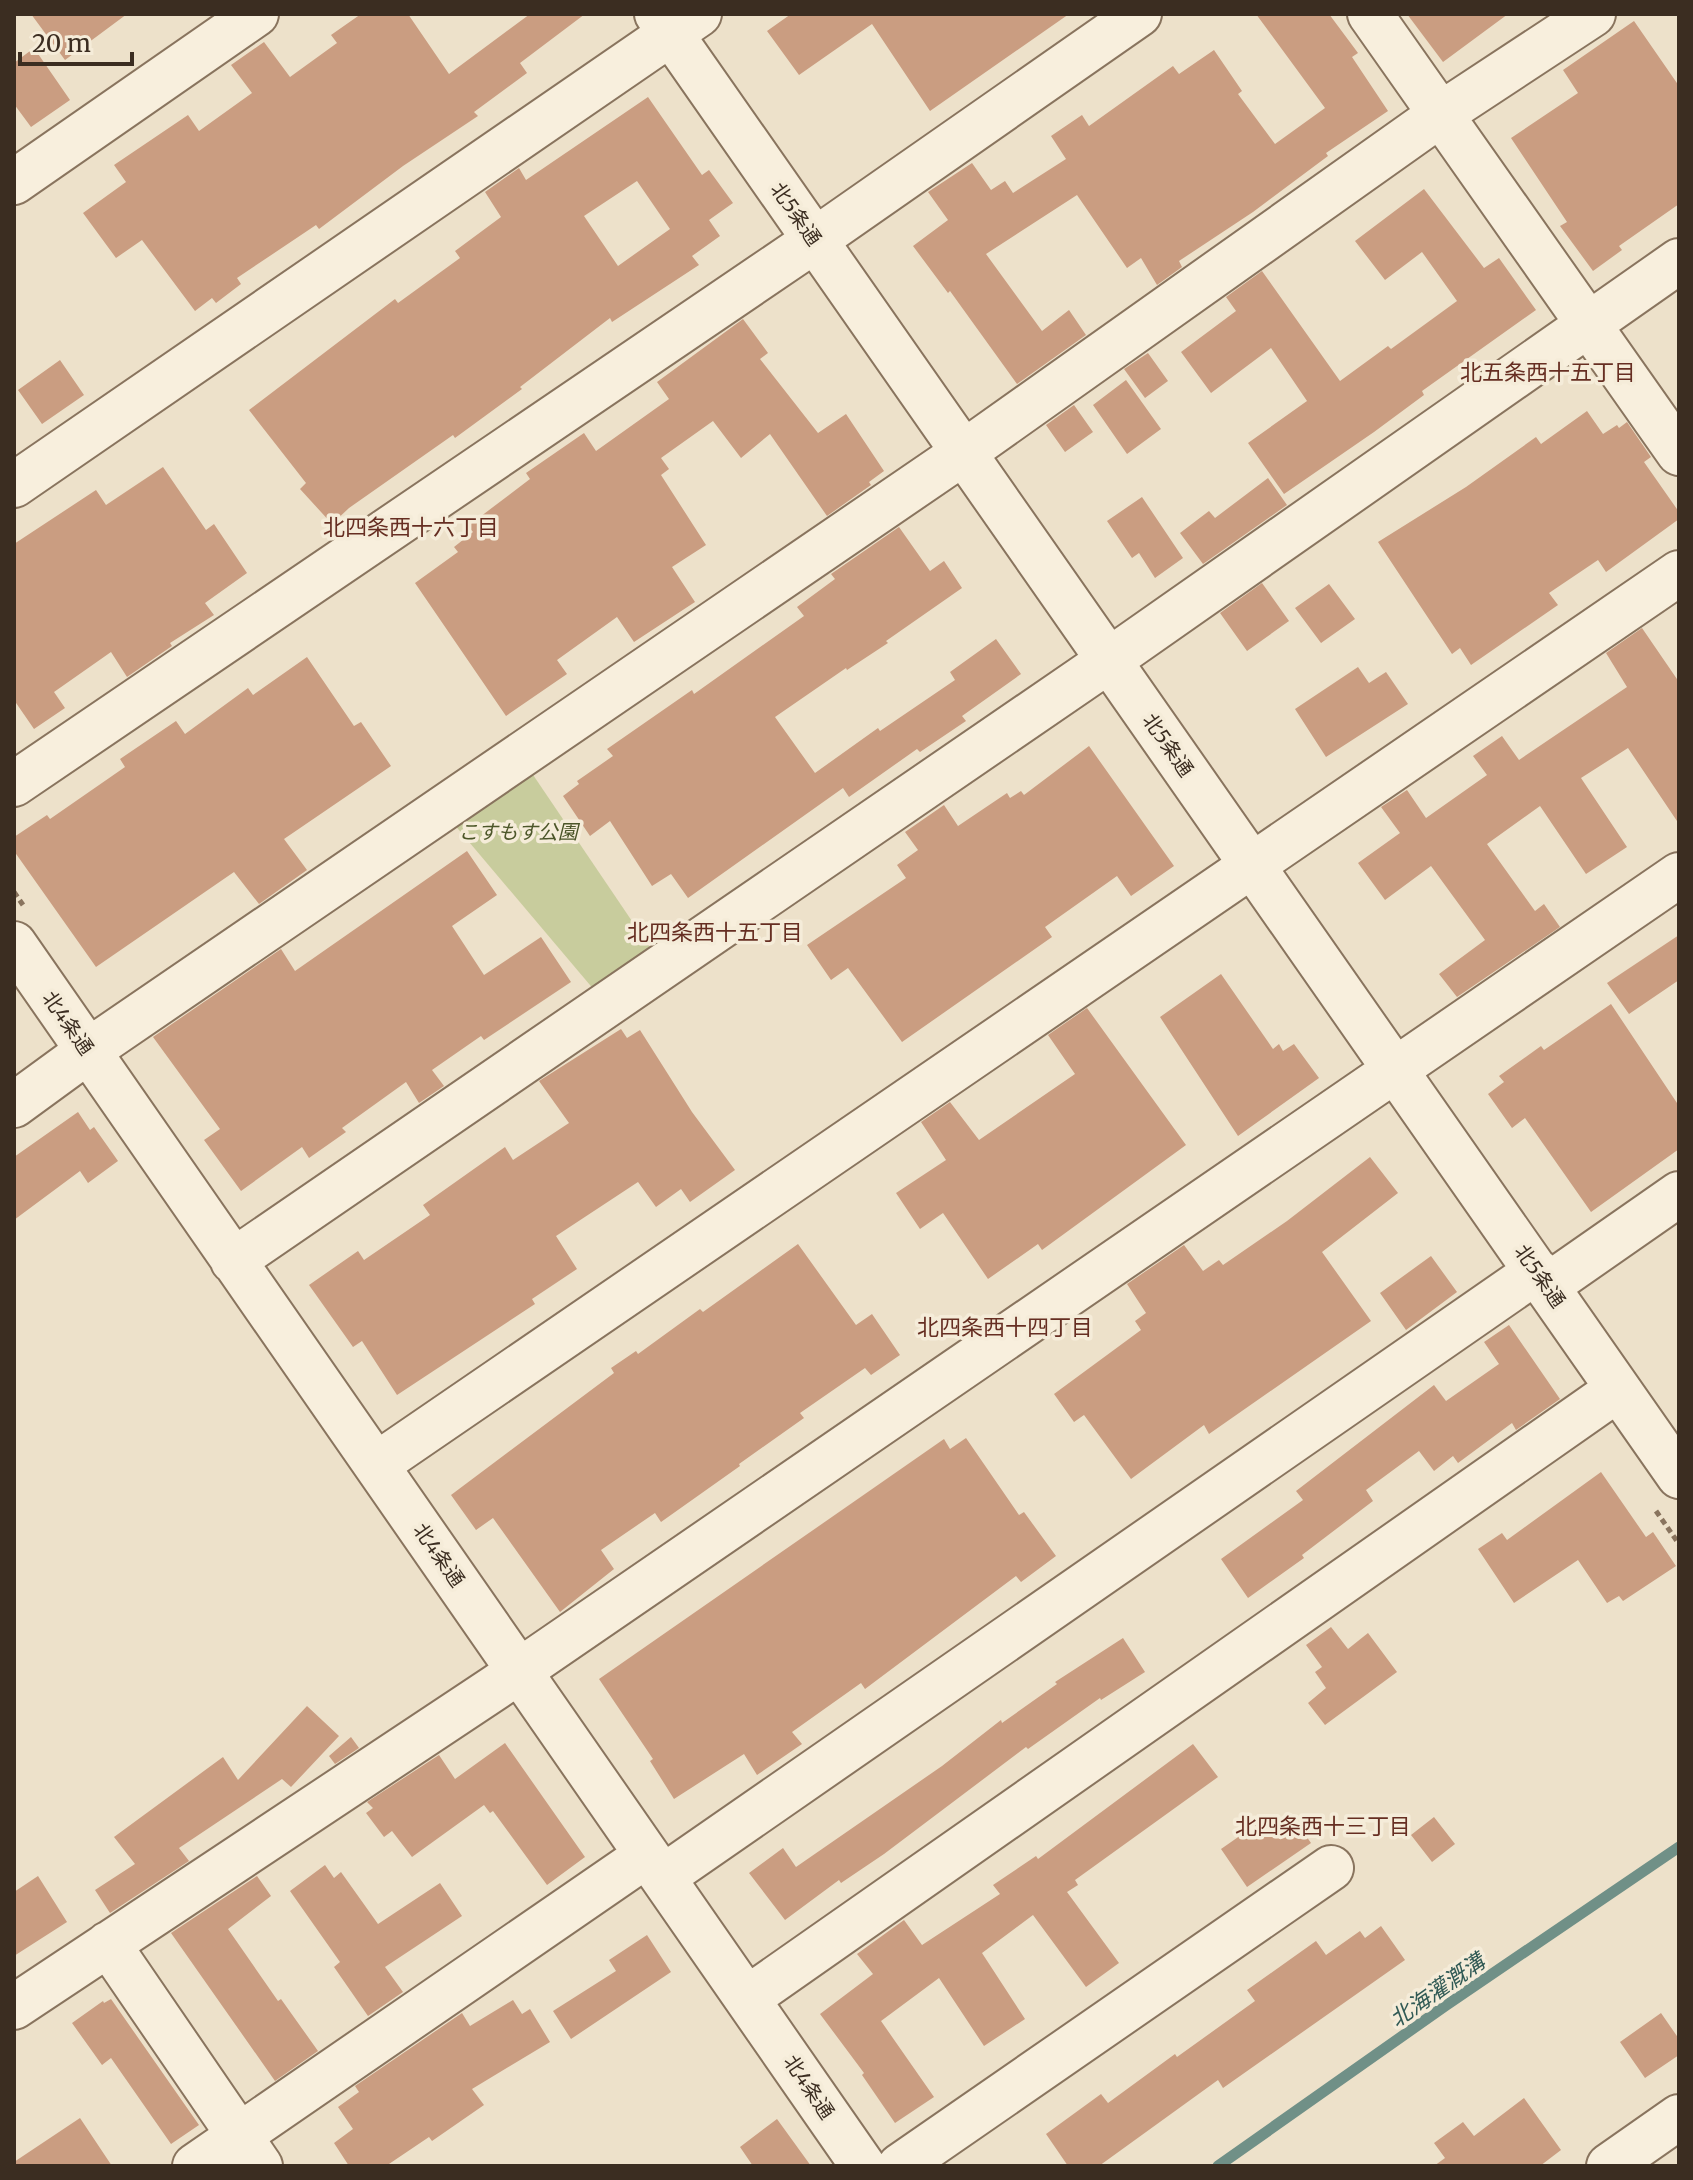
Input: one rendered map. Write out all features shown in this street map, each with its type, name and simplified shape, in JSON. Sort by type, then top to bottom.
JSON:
[{"type":"street","points":[[14,182],[256,14]]},
{"type":"street","points":[[14,784],[815,240],[1139,14]]},
{"type":"street","points":[[1370,14],[1679,453]]},
{"type":"street","points":[[14,1105],[88,1051],[963,453],[1441,114],[1593,14]]},
{"type":"street","points":[[14,485],[675,21]]},
{"type":"street","name":"北5条通","points":[[675,21],[815,240],[1679,1476]]},
{"type":"street","points":[[233,1261],[1108,661],[1679,261]]},
{"type":"street","points":[[376,1465],[1679,573]]},
{"type":"street","points":[[14,2007],[520,1671],[1679,875]]},
{"type":"street","name":"北4条通","points":[[14,944],[655,1866],[869,2165]]},
{"type":"street","points":[[195,2166],[250,2151],[655,1866],[1542,1278],[1679,1194]]},
{"type":"street","points":[[748,1998],[1618,1389]]},
{"type":"street","points":[[869,2165],[1331,1868]]},
{"type":"street","points":[[108,1944],[250,2151]]},
{"type":"street","points":[[1609,2166],[1679,2117]]},
{"type":"green space","name":"こすもす公園","points":[[525,763],[661,964],[606,1004],[448,817]]},
{"type":"building","points":[[31,14],[127,14],[65,60]]},
{"type":"building","points":[[361,14],[408,14],[449,74],[530,14],[585,14],[520,63],[527,73],[474,112],[478,116],[403,166],[319,229],[316,225],[237,278],[241,284],[216,303],[212,298],[195,311],[142,240],[116,258],[83,213],[126,182],[114,165],[188,115],[199,131],[252,93],[231,65],[264,42],[290,77],[337,43],[331,35]]},
{"type":"building","points":[[791,14],[1069,14],[930,111],[872,24],[799,75],[767,31]]},
{"type":"building","points":[[1256,14],[1329,14],[1358,53],[1352,57],[1388,111],[1326,153],[1328,156],[1253,212],[1179,261],[1182,267],[1157,285],[1141,258],[1127,268],[1077,195],[986,254],[1042,331],[1069,310],[1086,335],[1017,384],[950,291],[948,293],[913,246],[948,220],[928,192],[972,163],[991,190],[1005,181],[1013,193],[1066,159],[1051,136],[1082,115],[1089,126],[1173,66],[1179,74],[1214,50],[1242,91],[1238,94],[1275,144],[1325,108]]},
{"type":"building","points":[[1407,14],[1508,14],[1443,62]]},
{"type":"building","points":[[1634,21],[1679,86],[1679,204],[1619,246],[1622,250],[1593,271],[1560,226],[1567,222],[1511,138],[1578,93],[1563,70]]},
{"type":"building","points":[[34,48],[70,100],[31,127],[14,104],[14,63]]},
{"type":"building","points":[[648,97],[702,175],[709,170],[733,203],[709,220],[720,236],[692,256],[699,265],[612,322],[610,318],[520,387],[522,389],[455,438],[453,435],[349,508],[332,524],[300,489],[306,483],[249,410],[395,299],[398,303],[460,258],[455,251],[501,217],[485,192],[519,168],[526,180]],"holes":[[[637,181],[670,229],[618,266],[584,216]]]},
{"type":"building","points":[[1424,189],[1484,268],[1499,258],[1536,310],[1422,391],[1424,395],[1374,432],[1284,494],[1248,443],[1307,401],[1271,348],[1211,393],[1181,352],[1236,311],[1226,297],[1262,271],[1340,381],[1388,346],[1391,349],[1457,301],[1422,252],[1385,280],[1355,241]]},
{"type":"building","points":[[743,319],[768,353],[760,359],[818,433],[846,414],[884,471],[869,482],[871,485],[827,516],[770,434],[741,458],[713,421],[661,458],[669,469],[661,475],[706,545],[672,567],[695,602],[634,642],[617,617],[557,660],[567,674],[506,716],[415,583],[458,552],[454,547],[473,532],[468,526],[530,479],[526,473],[584,433],[596,451],[669,399],[657,382]]},
{"type":"building","points":[[1148,353],[1168,381],[1145,398],[1124,369]]},
{"type":"building","points":[[60,360],[84,395],[42,424],[18,390]]},
{"type":"building","points":[[1126,380],[1161,429],[1127,454],[1093,405]]},
{"type":"building","points":[[1074,405],[1093,432],[1065,452],[1046,425]]},
{"type":"building","points":[[1587,411],[1603,434],[1627,422],[1651,457],[1644,462],[1679,512],[1679,519],[1606,572],[1598,560],[1549,593],[1558,605],[1471,665],[1460,648],[1452,654],[1378,542],[1466,487],[1536,437],[1541,444]]},
{"type":"building","points":[[163,467],[206,530],[214,524],[247,573],[205,603],[214,615],[170,643],[172,646],[127,677],[111,652],[54,692],[65,708],[34,729],[14,700],[14,544],[96,490],[106,505]]},
{"type":"building","points":[[1268,478],[1287,505],[1203,564],[1180,533],[1209,511],[1215,518]]},
{"type":"building","points":[[1142,497],[1183,558],[1155,578],[1139,553],[1132,558],[1107,521]]},
{"type":"building","points":[[899,527],[930,571],[944,561],[962,588],[886,641],[888,643],[775,717],[815,773],[878,728],[880,731],[955,680],[950,672],[996,639],[1021,674],[962,716],[966,721],[920,752],[917,749],[849,797],[843,788],[688,898],[671,874],[652,886],[610,821],[590,836],[563,796],[579,784],[577,781],[613,756],[607,749],[692,690],[694,694],[804,616],[797,607],[835,579],[831,574]]},
{"type":"building","points":[[1262,583],[1289,621],[1247,651],[1220,613]]},
{"type":"building","points":[[1329,584],[1355,619],[1321,643],[1295,608]]},
{"type":"building","points":[[1642,628],[1679,682],[1679,824],[1628,748],[1581,778],[1627,847],[1586,874],[1540,806],[1487,844],[1535,911],[1544,904],[1560,927],[1457,997],[1439,974],[1485,940],[1431,866],[1385,900],[1358,863],[1400,833],[1381,807],[1407,790],[1426,818],[1487,775],[1473,756],[1502,736],[1519,760],[1627,687],[1606,653]]},
{"type":"building","points":[[307,657],[354,726],[361,722],[391,766],[284,839],[307,870],[259,904],[234,872],[96,967],[14,851],[14,837],[47,815],[50,819],[125,767],[120,759],[176,721],[185,734],[248,688],[253,695]]},
{"type":"building","points":[[1358,667],[1369,683],[1386,672],[1408,704],[1326,757],[1295,709]]},
{"type":"building","points":[[1089,746],[1174,866],[1131,896],[1117,876],[1045,927],[1052,937],[902,1042],[848,968],[831,980],[807,945],[906,878],[897,865],[918,850],[905,832],[944,805],[958,826],[1007,793],[1010,798],[1021,791],[1024,795]]},
{"type":"building","points":[[467,851],[497,895],[452,926],[484,975],[541,937],[571,982],[484,1040],[481,1036],[432,1070],[444,1086],[419,1103],[406,1082],[342,1128],[346,1132],[309,1158],[302,1147],[241,1191],[204,1140],[220,1129],[153,1037],[281,949],[295,971]]},
{"type":"building","points":[[1679,935],[1679,980],[1629,1014],[1607,983]]},
{"type":"building","points":[[1221,974],[1273,1049],[1279,1044],[1283,1051],[1294,1044],[1319,1078],[1238,1136],[1160,1017]]},
{"type":"building","points":[[1611,1004],[1679,1106],[1679,1149],[1591,1212],[1525,1118],[1512,1128],[1488,1094],[1504,1082],[1499,1076],[1541,1046],[1544,1050]]},
{"type":"building","points":[[1087,1008],[1186,1145],[1042,1250],[1038,1244],[988,1279],[943,1213],[920,1229],[896,1193],[946,1160],[921,1122],[950,1102],[979,1140],[1075,1074],[1048,1035]]},
{"type":"building","points":[[621,1029],[627,1038],[640,1030],[692,1112],[735,1170],[690,1202],[681,1189],[656,1207],[638,1182],[556,1236],[577,1269],[532,1299],[535,1304],[397,1395],[362,1341],[353,1347],[309,1285],[358,1251],[364,1260],[430,1215],[423,1205],[505,1147],[513,1160],[569,1123],[539,1081]]},
{"type":"building","points":[[78,1112],[90,1130],[94,1127],[118,1161],[88,1183],[80,1171],[14,1220],[14,1157]]},
{"type":"building","points":[[1370,1157],[1398,1193],[1322,1252],[1371,1321],[1209,1434],[1204,1425],[1131,1479],[1084,1415],[1074,1422],[1054,1394],[1141,1330],[1135,1321],[1146,1313],[1127,1284],[1184,1245],[1203,1271],[1219,1260],[1223,1265],[1287,1221]]},
{"type":"building","points":[[798,1244],[856,1325],[872,1314],[900,1355],[871,1375],[865,1368],[800,1413],[804,1418],[661,1522],[655,1513],[601,1550],[614,1569],[560,1612],[493,1518],[476,1530],[451,1495],[614,1373],[611,1368],[636,1351],[638,1354],[700,1309],[703,1312]]},
{"type":"building","points":[[1431,1256],[1457,1292],[1406,1330],[1380,1293]]},
{"type":"building","points":[[1509,1325],[1560,1399],[1516,1430],[1512,1423],[1458,1463],[1453,1456],[1434,1471],[1419,1451],[1366,1490],[1373,1501],[1302,1555],[1304,1558],[1248,1598],[1221,1559],[1303,1500],[1296,1491],[1434,1385],[1446,1401],[1499,1364],[1484,1342]]},
{"type":"building","points":[[966,1438],[1019,1515],[1024,1512],[1056,1556],[1021,1582],[1016,1576],[865,1689],[861,1683],[792,1732],[802,1744],[757,1775],[744,1754],[674,1799],[650,1761],[653,1759],[599,1679],[944,1439],[950,1449]]},
{"type":"building","points":[[1601,1472],[1646,1537],[1653,1532],[1676,1566],[1623,1601],[1619,1596],[1607,1603],[1578,1560],[1514,1603],[1478,1549],[1502,1533],[1507,1540]]},
{"type":"building","points":[[1331,1627],[1348,1649],[1368,1633],[1397,1672],[1325,1725],[1308,1703],[1326,1688],[1315,1672],[1322,1667],[1306,1645]]},
{"type":"building","points":[[1123,1638],[1145,1672],[1100,1698],[1028,1749],[1026,1747],[884,1854],[841,1883],[839,1880],[785,1920],[749,1873],[783,1848],[796,1867],[942,1766],[1001,1720],[1002,1723],[1057,1684],[1055,1682]]},
{"type":"building","points":[[307,1706],[339,1736],[291,1787],[282,1779],[179,1848],[189,1861],[110,1913],[95,1890],[135,1864],[114,1837],[223,1757],[238,1780]]},
{"type":"building","points":[[351,1737],[359,1748],[335,1764],[329,1756]]},
{"type":"building","points":[[505,1743],[585,1857],[547,1885],[493,1811],[490,1813],[484,1805],[412,1857],[392,1831],[384,1837],[366,1813],[373,1808],[367,1802],[439,1755],[455,1779]]},
{"type":"building","points":[[1193,1744],[1218,1777],[1075,1880],[1078,1885],[1067,1892],[1119,1963],[1086,1987],[1033,1915],[982,1953],[1025,2019],[984,2046],[939,1978],[881,2021],[934,2097],[895,2123],[862,2075],[864,2073],[820,2014],[873,1974],[857,1954],[904,1920],[922,1945],[1000,1894],[993,1885],[1036,1856],[1038,1859]]},
{"type":"building","points":[[1290,1813],[1311,1843],[1247,1887],[1221,1849],[1267,1817],[1273,1826]]},
{"type":"building","points":[[1434,1817],[1455,1844],[1432,1862],[1411,1835]]},
{"type":"building","points":[[325,1865],[334,1878],[341,1872],[378,1924],[440,1883],[462,1916],[385,1967],[403,1992],[368,2016],[334,1967],[340,1962],[290,1891]]},
{"type":"building","points":[[38,1876],[67,1922],[14,1956],[14,1892]]},
{"type":"building","points":[[257,1876],[271,1896],[228,1929],[278,2001],[281,1999],[318,2051],[275,2081],[171,1933]]},
{"type":"building","points":[[1381,1926],[1405,1960],[1223,2088],[1218,2080],[1099,2166],[1068,2166],[1046,2134],[1101,2094],[1108,2103],[1175,2054],[1177,2057],[1255,2001],[1247,1990],[1316,1941],[1326,1955],[1360,1931],[1365,1938]]},
{"type":"building","points":[[647,1935],[671,1972],[571,2039],[553,2011],[616,1971],[609,1960]]},
{"type":"building","points":[[111,1999],[199,2125],[171,2144],[111,2058],[102,2065],[72,2023],[103,2001]]},
{"type":"building","points":[[513,2000],[522,2014],[530,2009],[550,2042],[472,2089],[484,2105],[432,2141],[429,2137],[386,2166],[349,2166],[334,2143],[353,2129],[338,2107],[359,2092],[355,2086],[462,2013],[470,2026]]},
{"type":"building","points":[[1661,2013],[1679,2039],[1679,2055],[1645,2078],[1620,2042]]},
{"type":"building","points":[[1524,2098],[1561,2150],[1540,2166],[1434,2166],[1445,2158],[1434,2143],[1463,2122],[1474,2136]]},
{"type":"building","points":[[80,2118],[112,2166],[14,2166],[14,2162]]},
{"type":"building","points":[[777,2119],[811,2166],[753,2166],[740,2147]]},
{"type":"waterway","name":"北海灌漑溝","points":[[1218,2166],[1445,2006],[1679,1847]]},
{"type":"district","name":"北五条西十五丁目","points":[[1548,372]]},
{"type":"district","name":"北四条西十六丁目","points":[[411,527]]},
{"type":"district","name":"北四条西十五丁目","points":[[715,932]]},
{"type":"district","name":"北四条西十四丁目","points":[[1005,1327]]},
{"type":"district","name":"北四条西十三丁目","points":[[1323,1826]]}]
